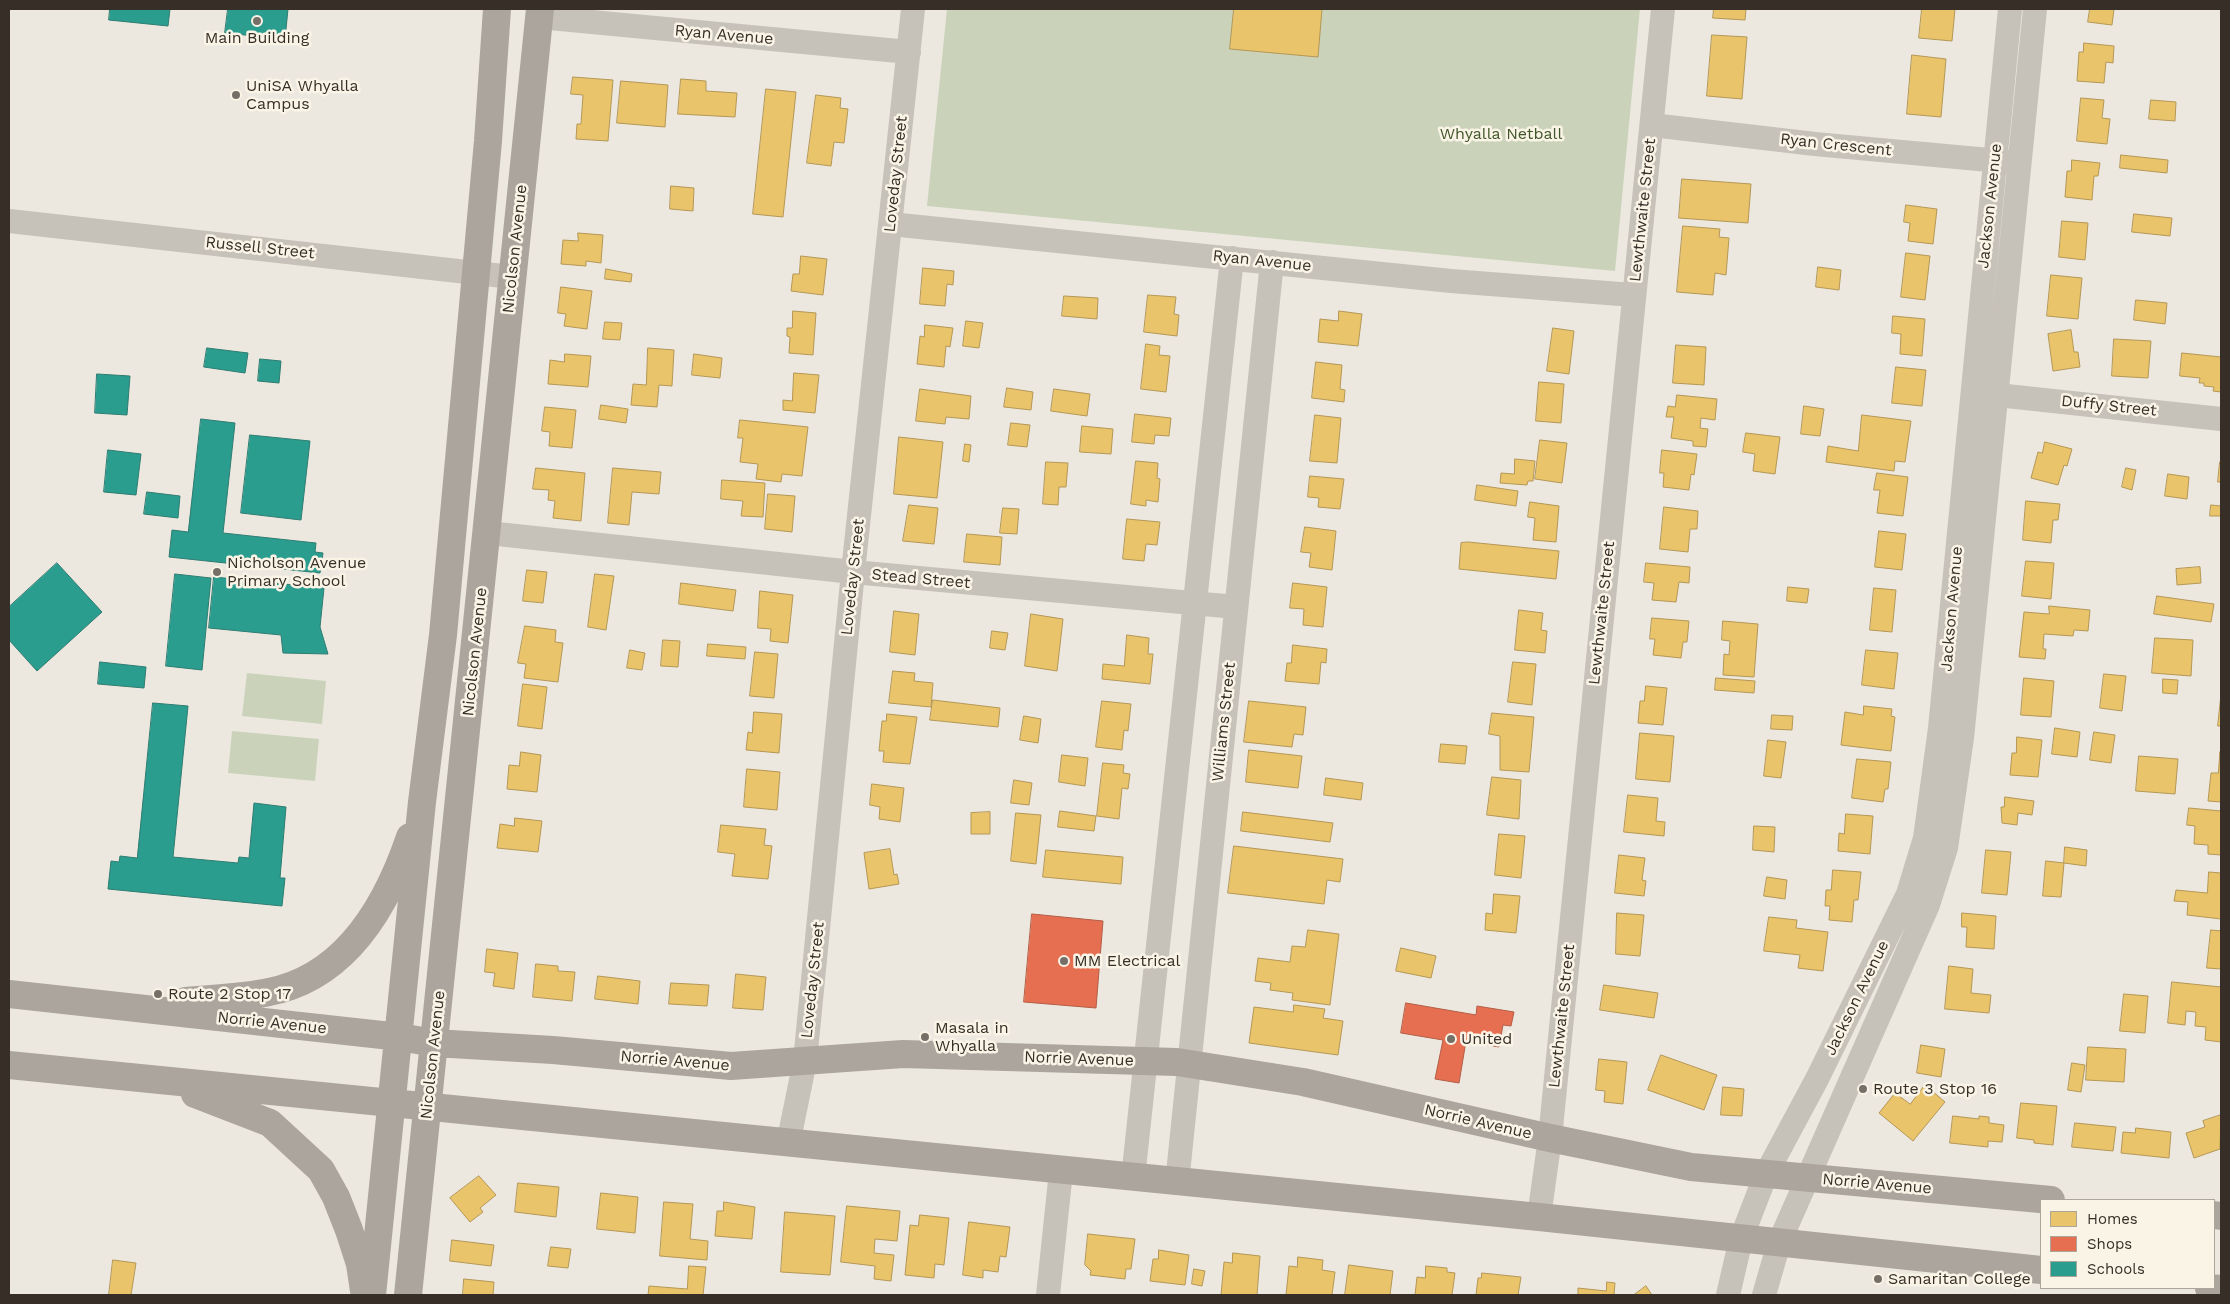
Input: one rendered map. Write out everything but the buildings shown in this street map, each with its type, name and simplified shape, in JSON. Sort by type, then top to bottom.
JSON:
[{"type":"main road","name":"Nicolson Avenue","points":[[372,1295],[400,1037],[422,802],[444,626],[476,272],[497,9]]},
{"type":"main road","name":"Nicolson Avenue","points":[[408,1295],[488,533],[539,13]]},
{"type":"main road","points":[[124,1006],[270,992],[305,980],[323,969],[349,948],[366,928],[405,853],[422,802]]},
{"type":"main road","name":"Norrie Avenue","points":[[9,994],[400,1037],[434,1043],[553,1050],[731,1066],[903,1054],[1147,1061],[1190,1064],[1304,1082],[1550,1138],[1690,1167],[2040,1199]]},
{"type":"main road","points":[[9,1065],[428,1105],[788,1144],[1177,1183],[1539,1217],[2040,1270]]},
{"type":"main road","points":[[126,1076],[228,1105],[270,1122],[286,1136],[320,1170],[336,1197],[360,1264],[364,1295]]},
{"type":"street","name":"Loveday Street","points":[[788,1144],[805,1061],[853,572],[914,9]]},
{"type":"street","name":"Lewthwaite Street","points":[[1539,1217],[1550,1138],[1633,295],[1664,9]]},
{"type":"street","name":"Jackson Avenue","points":[[1728,1295],[1741,1239],[1766,1174],[1817,1079],[1908,894],[1925,838],[1940,728],[2010,9]]},
{"type":"street","name":"Jackson Avenue","points":[[1764,1295],[1779,1242],[1928,905],[1946,848],[1962,738],[2035,9]]},
{"type":"street","name":"Ryan Avenue","points":[[539,13],[909,52]]},
{"type":"street","name":"Ryan Crescent","points":[[1652,125],[1815,144],[2020,163]]},
{"type":"street","name":"Russell Street","points":[[9,221],[512,277]]},
{"type":"street","name":"Ryan Avenue","points":[[890,224],[1451,281],[1633,295]]},
{"type":"street","points":[[1133,1178],[1232,258]]},
{"type":"street","name":"Williams Street","points":[[1177,1183],[1272,262]]},
{"type":"street","name":"Duffy Street","points":[[1996,395],[2221,419]]},
{"type":"street","name":"Stead Street","points":[[488,533],[853,572],[1236,607]]},
{"type":"street","points":[[1048,1295],[1061,1171]]},
{"type":"green space","name":"Whyalla Netball","points":[[947,9],[1640,9],[1615,271],[927,206]]},
{"type":"green space","points":[[247,673],[326,681],[322,724],[242,716]]},
{"type":"green space","points":[[232,731],[319,739],[315,781],[228,773]]},
{"type":"place","name":"Main Building","points":[[257,21]]},
{"type":"place","name":"UniSA Whyalla Campus","points":[[236,95]]},
{"type":"place","name":"Nicholson Avenue Primary School","points":[[217,572]]},
{"type":"place","name":"MM Electrical","points":[[1064,961]]},
{"type":"place","name":"Route 2 Stop 17","points":[[158,994]]},
{"type":"place","name":"Masala in Whyalla","points":[[925,1037]]},
{"type":"place","name":"United","points":[[1451,1039]]},
{"type":"place","name":"Route 3 Stop 16","points":[[1863,1089]]},
{"type":"place","name":"Samaritan College","points":[[1878,1279]]}]
